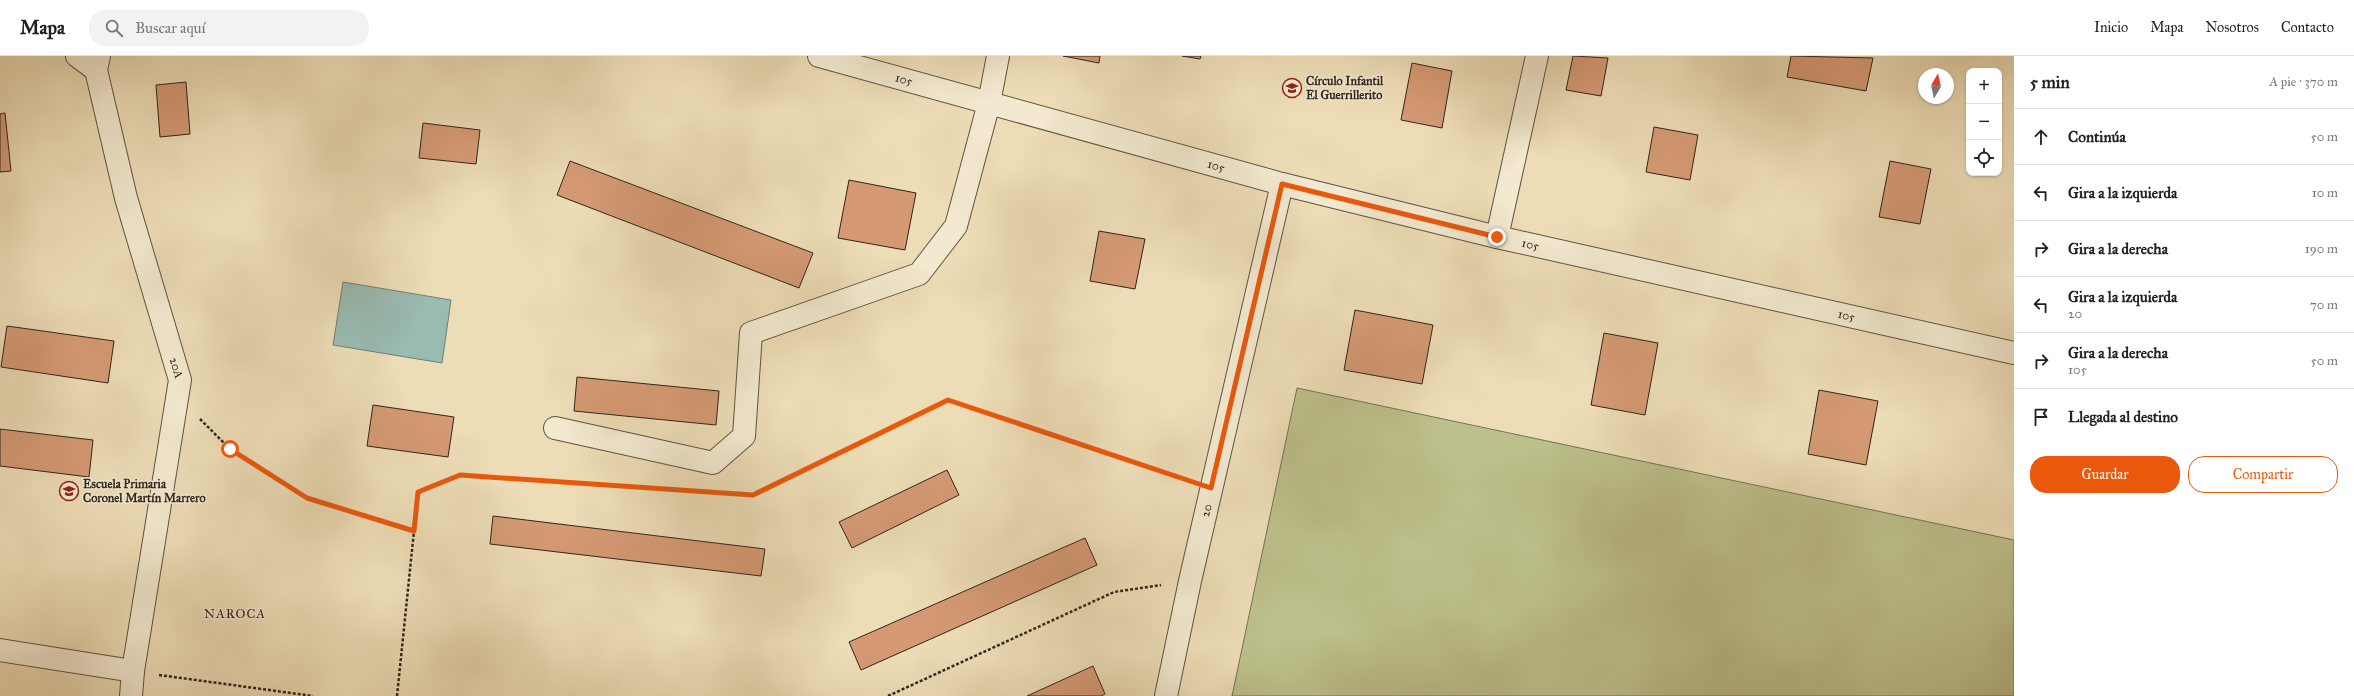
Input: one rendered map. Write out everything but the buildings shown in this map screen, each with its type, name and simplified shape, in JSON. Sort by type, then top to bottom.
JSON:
[{"type":"street","name":"20A","points":[[77,56],[97,63],[126,198],[180,380],[133,671],[131,696]]},
{"type":"street","name":"105","points":[[818,56],[1282,184],[1497,237],[2014,353]]},
{"type":"street","points":[[555,428],[713,462],[744,436],[751,333],[919,274],[952,232],[956,226],[989,103],[998,56]]},
{"type":"street","points":[[1497,237],[1537,56]]},
{"type":"street","name":"20","points":[[1166,696],[1211,488],[1282,184]]},
{"type":"street","points":[[0,650],[133,671]]},
{"type":"path","points":[[177,397],[230,449],[307,498],[414,531]]},
{"type":"path","points":[[397,696],[418,492],[460,475],[753,495],[948,400],[1211,488]]},
{"type":"path","points":[[888,696],[1114,592],[1190,581]]},
{"type":"path","points":[[133,671],[313,696]]},
{"type":"green space","points":[[1297,388],[2014,540],[2014,696],[1232,696]]},
{"type":"water","points":[[343,282],[451,300],[442,363],[333,345]]},
{"type":"place","name":"Círculo Infantil El Guerrillerito","points":[[1292,88]]},
{"type":"place","name":"Escuela Primaria Coronel Martín Marrero","points":[[69,491]]},
{"type":"district","name":"NAROCA","points":[[235,613]]},
{"type":"route","points":[[230,449],[307,498],[414,531],[418,492],[460,475],[753,495],[948,400],[1211,488],[1282,184],[1497,237]]}]
